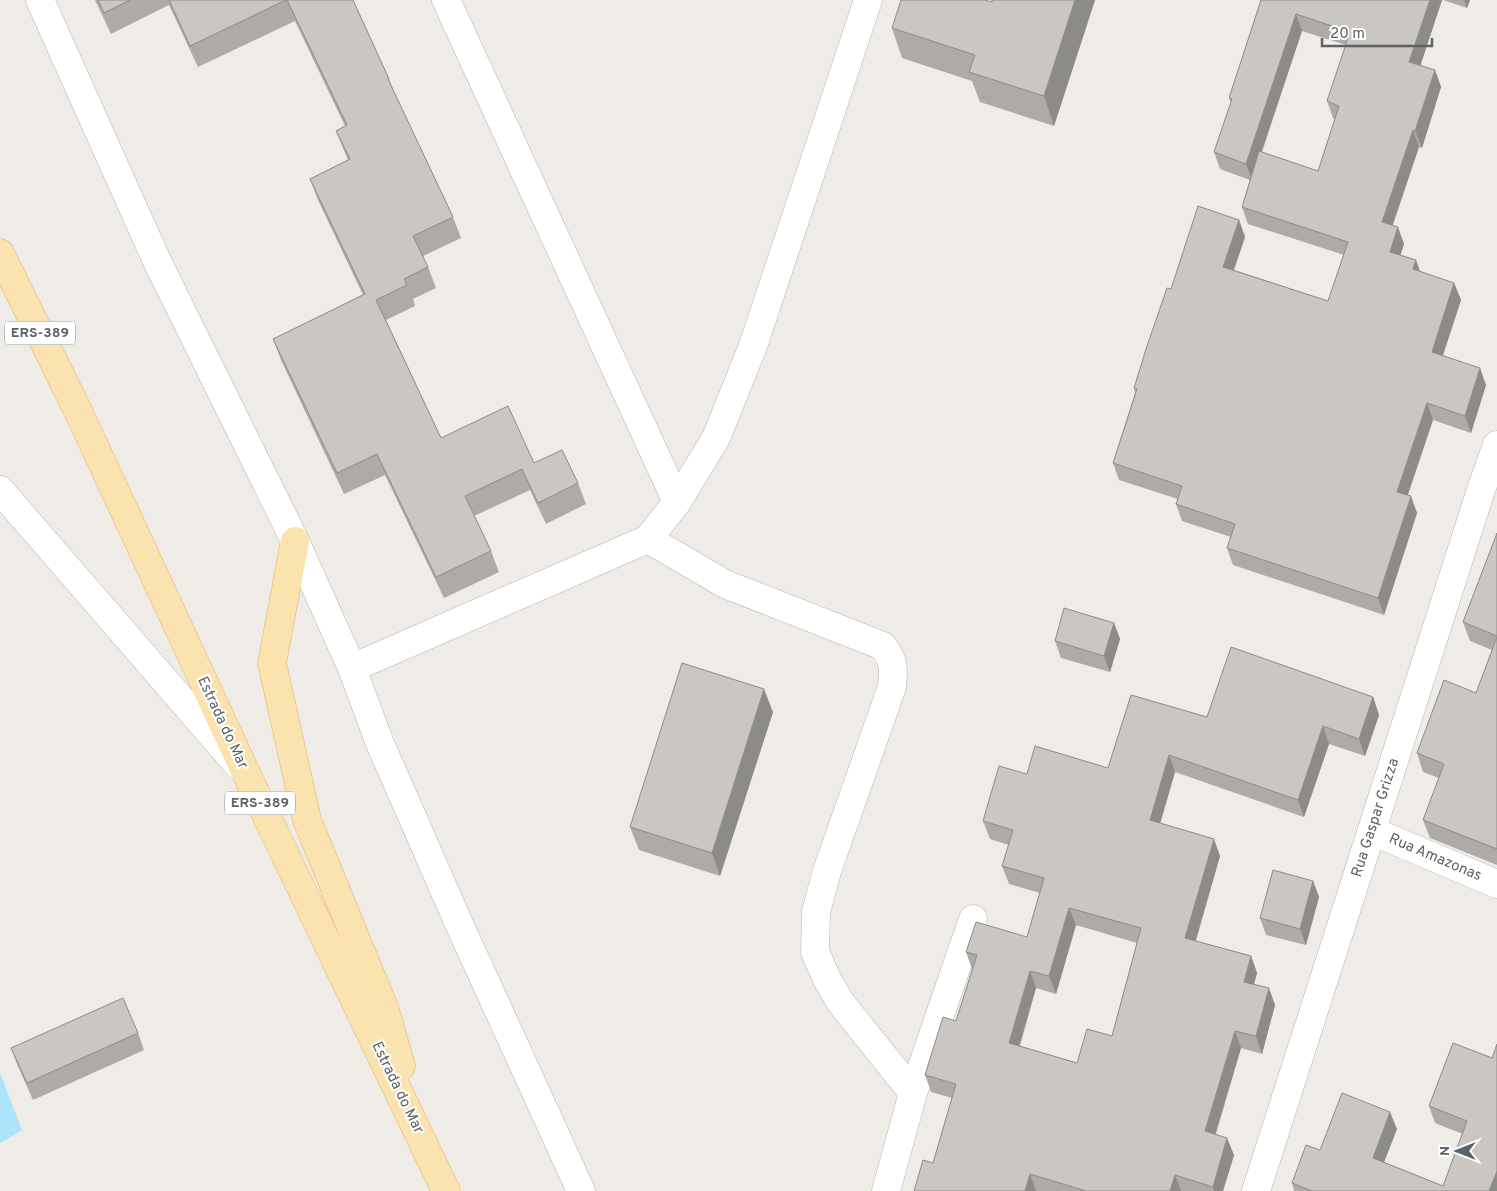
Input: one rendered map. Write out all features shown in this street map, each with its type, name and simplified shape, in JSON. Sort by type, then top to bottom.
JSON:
[{"type":"main road","name":"Estrada do Mar","points":[[0,253],[83,422],[246,773],[446,1191]]},
{"type":"main road","points":[[295,541],[272,663],[306,820],[385,1010],[420,1135]]},
{"type":"street","points":[[40,0],[157,261],[295,541],[352,668],[379,741],[460,926],[581,1191]]},
{"type":"street","points":[[446,0],[677,502]]},
{"type":"street","points":[[352,668],[648,539],[677,502],[716,438],[753,346],[868,0]]},
{"type":"street","name":"Rua Gaspar Grizza","points":[[1256,1191],[1372,831],[1489,493],[1497,445]]},
{"type":"street","points":[[0,490],[246,773]]},
{"type":"street","points":[[648,539],[725,584],[883,646],[890,655],[894,668],[892,687],[827,871],[816,912],[815,952],[842,1003],[914,1093]]},
{"type":"street","name":"Rua Amazonas","points":[[1372,831],[1497,884]]},
{"type":"street","points":[[886,1191],[914,1093],[973,919]]},
{"type":"water","points":[[0,1073],[22,1130],[0,1143]]},
{"type":"building","points":[[98,0],[130,0],[104,13]]},
{"type":"building","points":[[169,0],[286,0],[190,46]]},
{"type":"building","points":[[287,0],[353,0],[453,217],[413,236],[428,267],[404,279],[407,285],[376,300],[441,438],[508,406],[534,463],[562,450],[578,483],[538,503],[522,469],[465,496],[491,551],[436,577],[377,454],[337,473],[273,339],[365,294],[310,179],[350,159],[336,131],[347,125]]},
{"type":"building","points":[[901,0],[985,0],[992,2],[992,0],[1075,0],[1044,96],[969,72],[975,55],[892,28]]},
{"type":"building","points":[[1261,0],[1430,0],[1409,62],[1435,70],[1382,222],[1398,227],[1390,252],[1416,260],[1413,269],[1454,283],[1432,352],[1480,368],[1465,416],[1427,403],[1397,492],[1411,496],[1378,598],[1227,548],[1235,524],[1176,504],[1182,486],[1113,463],[1137,389],[1134,388],[1147,346],[1167,288],[1171,289],[1198,206],[1239,220],[1223,267],[1328,301],[1348,242],[1242,207],[1259,151],[1318,171],[1339,106],[1327,101],[1350,32],[1296,14],[1246,164],[1214,152],[1232,99],[1229,98]]},
{"type":"building","points":[[1497,533],[1497,636],[1463,622]]},
{"type":"building","points":[[1064,608],[1114,623],[1104,656],[1055,641]]},
{"type":"building","points":[[1497,637],[1497,849],[1423,820],[1444,764],[1417,753],[1444,680],[1476,693]]},
{"type":"building","points":[[1231,647],[1373,697],[1359,739],[1323,726],[1298,800],[1169,755],[1150,820],[1214,839],[1185,938],[1251,956],[1244,982],[1269,988],[1256,1036],[1235,1031],[1205,1131],[1227,1138],[1213,1187],[1175,1175],[1170,1191],[1086,1191],[1030,1174],[1025,1191],[914,1191],[923,1160],[933,1163],[956,1084],[925,1075],[943,1017],[956,1021],[977,955],[966,952],[976,922],[1027,937],[1044,878],[1002,866],[1013,830],[983,821],[999,766],[1027,774],[1035,746],[1108,768],[1131,695],[1207,717]],"holes":[[[1069,908],[1141,928],[1112,1036],[1087,1029],[1077,1063],[1009,1043],[1030,971],[1049,976]]]},
{"type":"building","points":[[682,663],[764,689],[712,853],[630,827]]},
{"type":"building","points":[[1273,870],[1313,881],[1300,929],[1260,918]]},
{"type":"building","points":[[123,998],[138,1033],[27,1083],[11,1048]]},
{"type":"building","points":[[1453,1043],[1492,1058],[1497,1044],[1497,1171],[1489,1191],[1312,1191],[1292,1183],[1306,1145],[1320,1150],[1342,1093],[1390,1112],[1373,1158],[1443,1186],[1467,1121],[1429,1106]]}]
